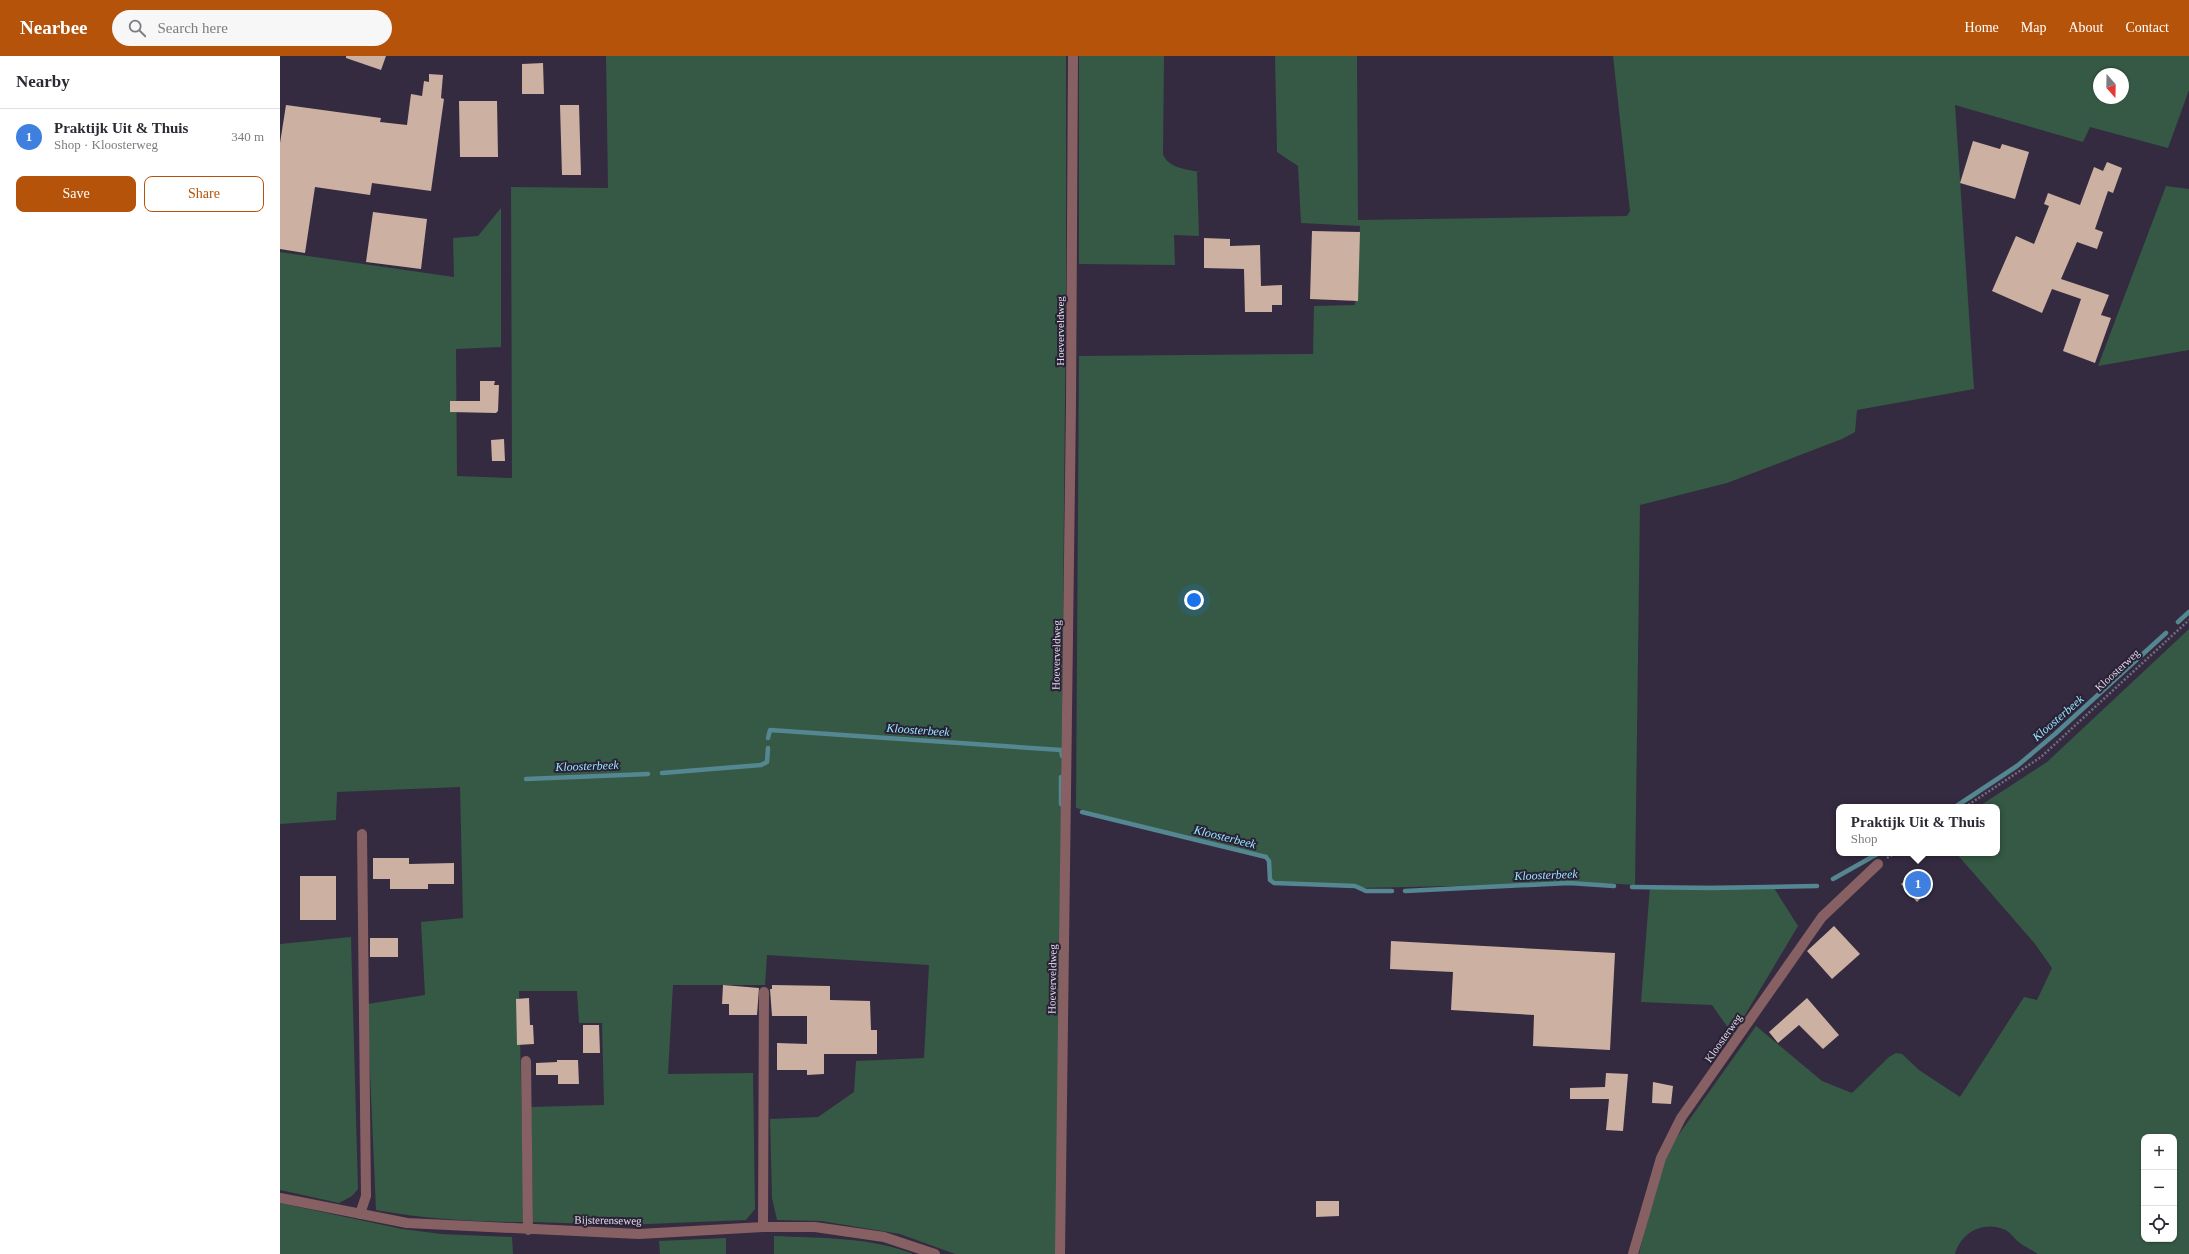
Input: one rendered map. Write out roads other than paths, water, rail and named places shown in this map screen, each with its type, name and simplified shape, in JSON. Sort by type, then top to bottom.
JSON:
[{"type":"street","name":"Hoeverveldweg","points":[[1060,1254],[1071,405],[1073,56]]},
{"type":"street","points":[[360,1214],[366,1196],[362,834]]},
{"type":"street","name":"Kloosterweg","points":[[1633,1254],[1660,1158],[1681,1118],[1822,917],[1878,864]]},
{"type":"street","points":[[764,992],[764,1227]]},
{"type":"street","points":[[526,1061],[528,1230]]},
{"type":"street","name":"Bijsterenseweg","points":[[280,1198],[407,1224],[639,1234],[764,1227],[815,1227],[884,1237],[935,1254]]},
{"type":"waterway","name":"Kloosterbeek","points":[[2178,622],[2189,612]]},
{"type":"waterway","name":"Kloosterbeek","points":[[1960,804],[2017,766],[2055,734],[2166,633]]},
{"type":"waterway","name":"Kloosterbeek","points":[[768,738],[770,730],[1061,750],[1062,756]]},
{"type":"waterway","name":"Kloosterbeek","points":[[662,773],[761,765],[767,762],[768,748]]},
{"type":"waterway","name":"Kloosterbeek","points":[[526,779],[648,774]]},
{"type":"waterway","name":"Kloosterbeek","points":[[1061,777],[1061,804],[1063,806]]},
{"type":"waterway","name":"Kloosterbeek","points":[[1082,812],[1266,857],[1269,861],[1270,880],[1274,883],[1355,886],[1366,891],[1392,891]]},
{"type":"waterway","name":"Kloosterbeek","points":[[1833,879],[1874,856]]},
{"type":"waterway","name":"Kloosterbeek","points":[[1405,891],[1569,883],[1614,886]]},
{"type":"waterway","name":"Kloosterbeek","points":[[1632,887],[1711,888],[1817,886]]},
{"type":"place","name":"Praktijk Uit & Thuis","points":[[1918,884]]}]
